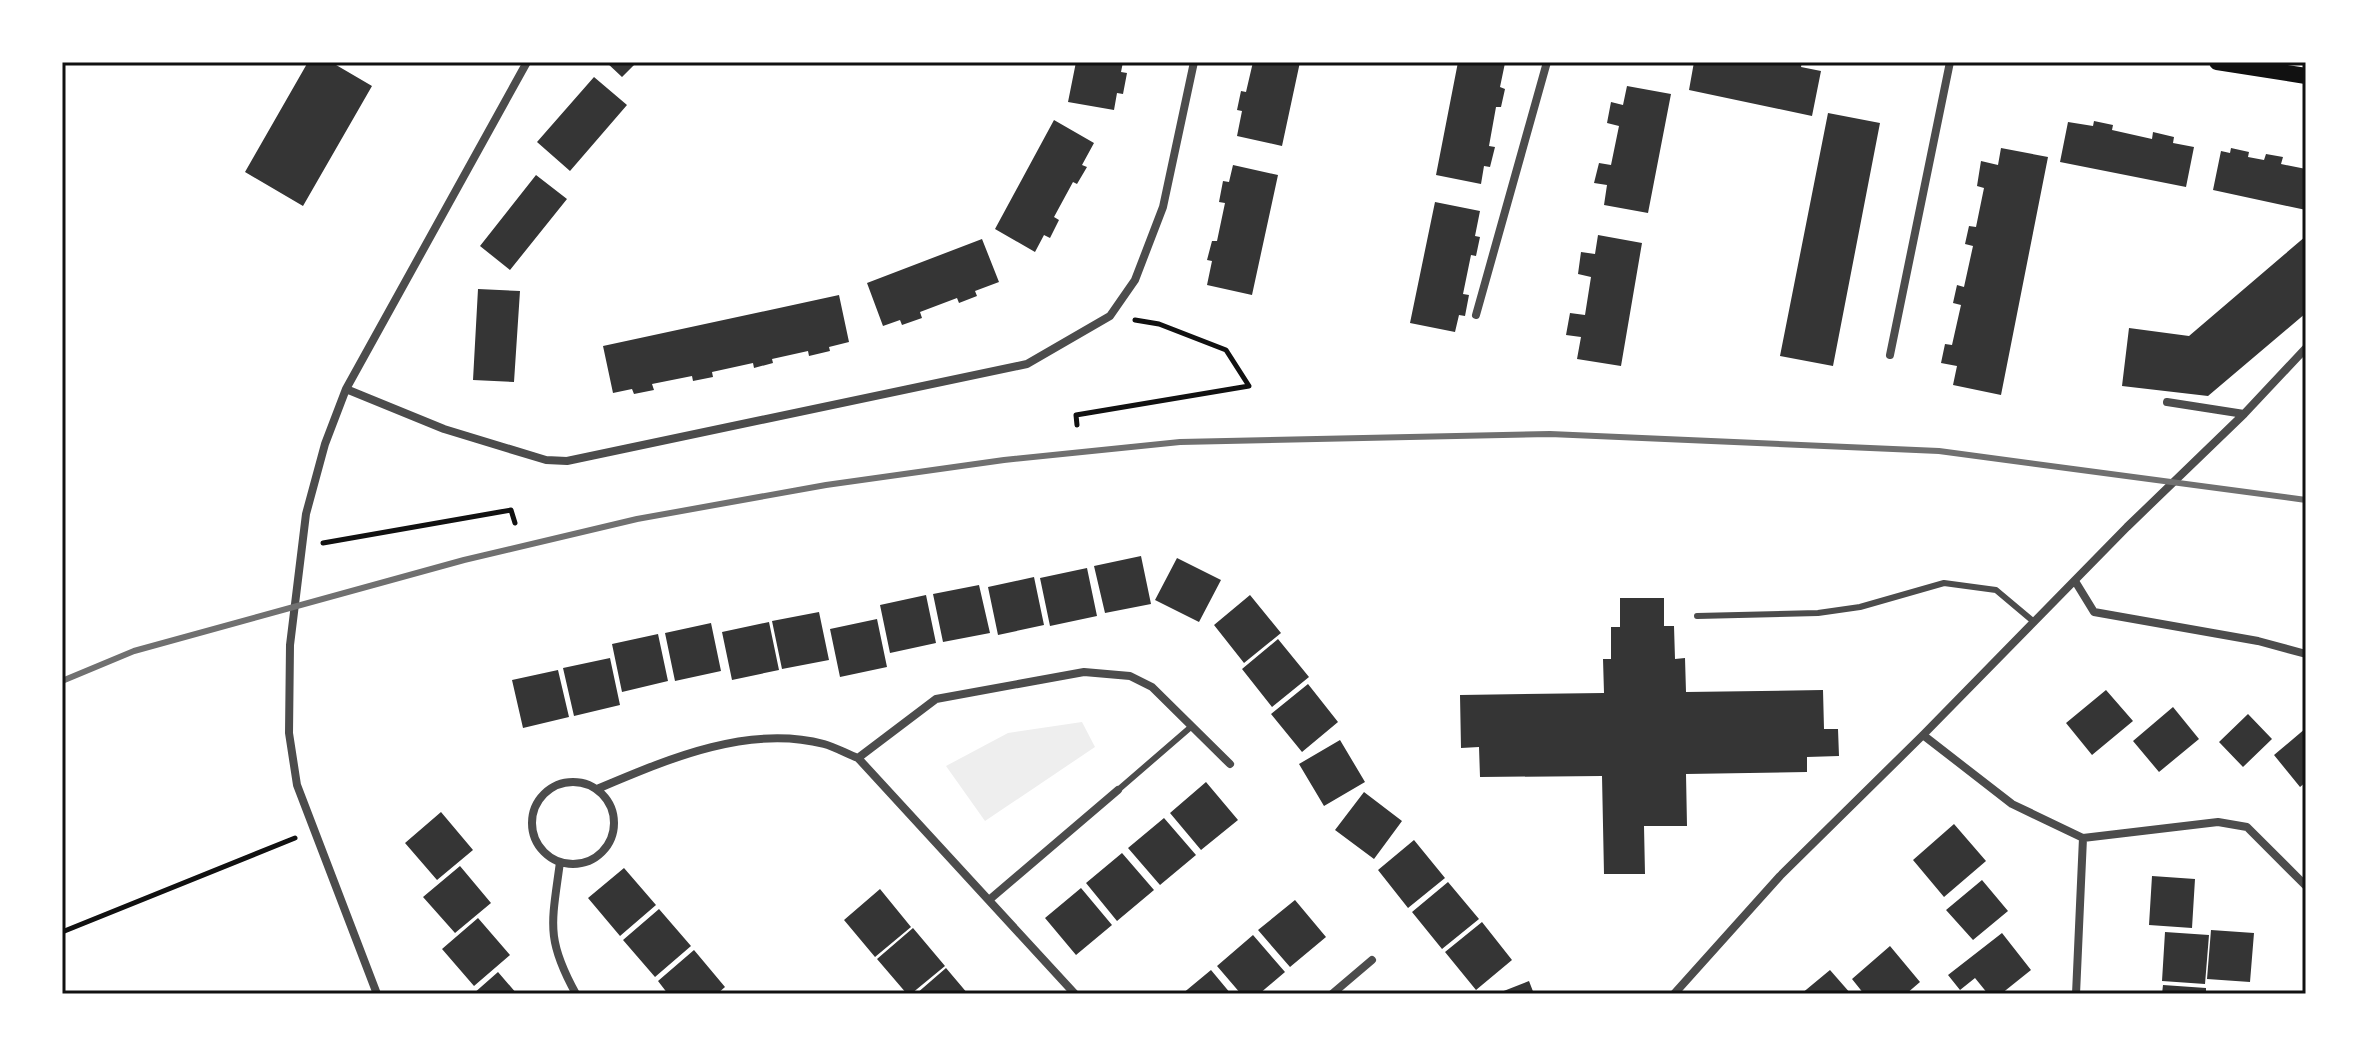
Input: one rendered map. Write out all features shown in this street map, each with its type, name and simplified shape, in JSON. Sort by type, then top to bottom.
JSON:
[{"type":"main road","points":[[2217,62],[2306,76]]},
{"type":"street","points":[[377,994],[297,785],[289,733],[290,645],[306,514],[325,444],[346,389],[527,62]]},
{"type":"street","points":[[346,389],[444,429],[546,460],[567,461],[1027,364],[1110,316],[1135,280],[1163,207],[1194,62]]},
{"type":"street","points":[[1476,315],[1547,62]]},
{"type":"street","points":[[1890,355],[1950,62]]},
{"type":"street","points":[[1674,994],[1780,876],[2127,527],[2244,414],[2306,348]]},
{"type":"street","points":[[2167,402],[2244,414]]},
{"type":"street","points":[[2075,581],[2094,612],[2258,641],[2306,654]]},
{"type":"street","points":[[858,758],[936,699],[1084,672],[1130,676],[1152,687],[1230,764]]},
{"type":"street","points":[[1923,735],[2012,804],[2083,838],[2218,822],[2247,827],[2306,886]]},
{"type":"street","points":[[597,789],[637,772],[727,743],[788,739],[824,744],[858,758],[1075,994]]},
{"type":"street","points":[[563,783],[586,784],[606,797],[615,818],[610,842],[604,851],[584,863],[560,862],[541,849],[535,839],[532,815],[536,805],[552,787],[563,783]]},
{"type":"street","points":[[989,900],[1118,790]]},
{"type":"street","points":[[2076,994],[2083,838]]},
{"type":"street","points":[[560,862],[551,931],[559,963],[576,994]]},
{"type":"street","points":[[1332,994],[1372,960]]},
{"type":"lane","points":[[1697,616],[1818,613],[1860,607],[1944,583],[1996,590],[2034,622]]},
{"type":"lane","points":[[1118,790],[1192,726]]},
{"type":"path","points":[[1077,425],[1076,415],[1249,386],[1226,350],[1159,324],[1110,316]]},
{"type":"path","points":[[302,547],[511,510],[515,523]]},
{"type":"path","points":[[62,932],[314,830]]},
{"type":"shaded area","points":[[1082,722],[1095,747],[985,821],[946,766],[1008,733]]},
{"type":"building","points":[[308,62],[331,62],[372,86],[303,206],[245,172]]},
{"type":"building","points":[[606,62],[637,62],[622,77]]},
{"type":"building","points":[[1076,62],[1123,62],[1121,72],[1127,73],[1123,94],[1117,93],[1114,110],[1068,102]]},
{"type":"building","points":[[1253,62],[1300,62],[1282,146],[1237,136],[1242,111],[1237,110],[1241,91],[1246,92]]},
{"type":"building","points":[[1458,62],[1505,63],[1500,87],[1505,89],[1501,107],[1496,107],[1489,146],[1495,147],[1490,167],[1484,166],[1481,184],[1436,175]]},
{"type":"building","points":[[1694,62],[1802,62],[1801,67],[1821,71],[1812,116],[1689,90]]},
{"type":"building","points":[[594,77],[627,105],[570,171],[537,142]]},
{"type":"building","points":[[1627,86],[1671,94],[1648,213],[1604,205],[1607,185],[1594,183],[1599,163],[1611,165],[1619,126],[1607,123],[1611,102],[1623,105]]},
{"type":"building","points":[[1828,113],[1880,123],[1833,366],[1780,356]]},
{"type":"building","points":[[1054,120],[1094,143],[1082,165],[1087,167],[1077,184],[1073,182],[1054,217],[1059,220],[1050,238],[1044,235],[1035,252],[995,229]]},
{"type":"building","points":[[2094,121],[2113,125],[2112,130],[2152,139],[2153,132],[2174,137],[2173,143],[2194,147],[2186,187],[2060,162],[2068,122],[2093,126]]},
{"type":"building","points":[[2001,148],[2048,157],[2001,395],[1953,385],[1957,366],[1941,363],[1945,344],[1952,345],[1961,305],[1953,303],[1957,285],[1964,287],[1973,246],[1965,244],[1969,226],[1976,227],[1984,188],[1977,186],[1981,161],[1998,165]]},
{"type":"building","points":[[2231,148],[2249,152],[2248,157],[2264,160],[2266,154],[2283,157],[2281,164],[2306,169],[2306,210],[2213,190],[2221,151],[2230,153]]},
{"type":"building","points":[[1233,165],[1278,175],[1252,295],[1207,285],[1212,261],[1207,260],[1212,241],[1217,241],[1225,203],[1219,202],[1223,181],[1229,182]]},
{"type":"building","points":[[536,175],[567,199],[510,270],[480,246]]},
{"type":"building","points":[[1435,202],[1480,211],[1475,236],[1480,237],[1476,256],[1471,255],[1463,294],[1469,295],[1465,316],[1459,315],[1455,332],[1410,323]]},
{"type":"building","points":[[1598,235],[1642,243],[1621,366],[1577,359],[1581,337],[1566,335],[1570,313],[1585,315],[1591,277],[1578,274],[1581,252],[1595,254]]},
{"type":"building","points":[[2306,236],[2306,313],[2208,396],[2122,386],[2129,328],[2189,336]]},
{"type":"building","points":[[982,239],[999,282],[975,291],[977,296],[959,303],[957,298],[920,312],[922,318],[902,325],[900,320],[883,326],[867,283]]},
{"type":"building","points":[[478,289],[520,291],[514,382],[473,380]]},
{"type":"building","points":[[839,295],[849,342],[829,347],[830,351],[809,356],[808,351],[772,359],[773,363],[754,368],[753,363],[712,372],[713,377],[693,381],[692,376],[652,384],[654,390],[634,394],[632,389],[613,393],[603,346]]},
{"type":"building","points":[[1141,556],[1151,604],[1105,613],[1094,566]]},
{"type":"building","points":[[1177,558],[1221,580],[1199,622],[1155,600]]},
{"type":"building","points":[[1087,568],[1097,616],[1050,626],[1040,578]]},
{"type":"building","points":[[1034,577],[1044,625],[998,635],[988,587]]},
{"type":"building","points":[[979,585],[990,633],[943,642],[933,594]]},
{"type":"building","points":[[926,595],[936,643],[890,653],[880,605]]},
{"type":"building","points":[[1250,595],[1281,633],[1244,663],[1214,625]]},
{"type":"building","points":[[1620,598],[1664,598],[1664,626],[1674,626],[1675,659],[1685,658],[1686,692],[1823,690],[1824,729],[1838,729],[1839,756],[1807,757],[1807,772],[1686,774],[1687,826],[1644,826],[1645,874],[1604,874],[1602,776],[1480,777],[1479,747],[1461,748],[1460,695],[1604,693],[1603,659],[1611,659],[1611,627],[1620,627]]},
{"type":"building","points":[[819,612],[829,660],[782,669],[772,621]]},
{"type":"building","points":[[877,619],[887,667],[840,677],[830,629]]},
{"type":"building","points":[[769,622],[779,670],[732,680],[722,632]]},
{"type":"building","points":[[711,623],[721,671],[675,681],[665,633]]},
{"type":"building","points":[[658,634],[668,681],[622,692],[612,644]]},
{"type":"building","points":[[1278,639],[1309,677],[1272,707],[1242,669]]},
{"type":"building","points":[[610,658],[620,705],[574,716],[563,668]]},
{"type":"building","points":[[558,670],[569,717],[523,728],[512,680]]},
{"type":"building","points":[[1308,684],[1338,722],[1302,752],[1271,714]]},
{"type":"building","points":[[2106,690],[2133,721],[2092,755],[2066,723]]},
{"type":"building","points":[[2173,707],[2199,739],[2159,772],[2133,741]]},
{"type":"building","points":[[2248,714],[2272,739],[2243,767],[2219,742]]},
{"type":"building","points":[[2306,728],[2306,782],[2300,787],[2274,755]]},
{"type":"building","points":[[1340,740],[1365,782],[1324,806],[1299,764]]},
{"type":"building","points":[[1206,782],[1238,820],[1201,850],[1170,813]]},
{"type":"building","points":[[1364,792],[1402,821],[1374,859],[1335,830]]},
{"type":"building","points":[[441,812],[473,850],[437,880],[405,843]]},
{"type":"building","points":[[1164,818],[1196,855],[1160,885],[1128,848]]},
{"type":"building","points":[[1954,824],[1986,861],[1944,897],[1913,860]]},
{"type":"building","points":[[1414,840],[1445,878],[1408,908],[1378,870]]},
{"type":"building","points":[[1122,853],[1154,890],[1117,921],[1086,883]]},
{"type":"building","points":[[460,866],[491,903],[455,933],[423,897]]},
{"type":"building","points":[[624,868],[656,905],[620,936],[588,898]]},
{"type":"building","points":[[2152,876],[2195,879],[2192,928],[2149,925]]},
{"type":"building","points":[[1982,880],[2008,911],[1973,940],[1946,910]]},
{"type":"building","points":[[1448,882],[1479,919],[1442,949],[1412,912]]},
{"type":"building","points":[[1081,888],[1112,925],[1076,955],[1045,918]]},
{"type":"building","points":[[880,889],[911,927],[875,957],[844,920]]},
{"type":"building","points":[[1295,900],[1326,937],[1290,967],[1258,930]]},
{"type":"building","points":[[659,909],[691,946],[655,977],[623,940]]},
{"type":"building","points":[[478,918],[510,955],[474,986],[442,949]]},
{"type":"building","points":[[1482,922],[1512,960],[1476,990],[1445,952]]},
{"type":"building","points":[[913,928],[945,966],[907,994],[877,959]]},
{"type":"building","points":[[2211,930],[2254,933],[2250,982],[2207,979]]},
{"type":"building","points":[[2165,932],[2209,935],[2205,984],[2162,981]]},
{"type":"building","points":[[2002,933],[2031,970],[2001,994],[1988,994],[1975,978],[1960,990],[1948,975]]},
{"type":"building","points":[[1253,935],[1285,972],[1259,994],[1241,994],[1217,966]]},
{"type":"building","points":[[1890,946],[1920,982],[1906,994],[1864,994],[1852,979]]},
{"type":"building","points":[[694,950],[725,987],[717,994],[668,994],[658,981]]},
{"type":"building","points":[[946,968],[968,994],[916,994]]},
{"type":"building","points":[[1211,970],[1231,994],[1182,994]]},
{"type":"building","points":[[1830,970],[1851,994],[1801,994]]},
{"type":"building","points":[[498,972],[517,994],[473,994]]},
{"type":"building","points":[[1529,981],[1534,994],[1496,994]]},
{"type":"building","points":[[2163,985],[2206,988],[2206,994],[2162,994]]},
{"type":"railway","points":[[62,681],[134,651],[464,560],[637,519],[826,485],[1004,460],[1180,442],[1550,434],[1939,451],[2306,500]]}]
